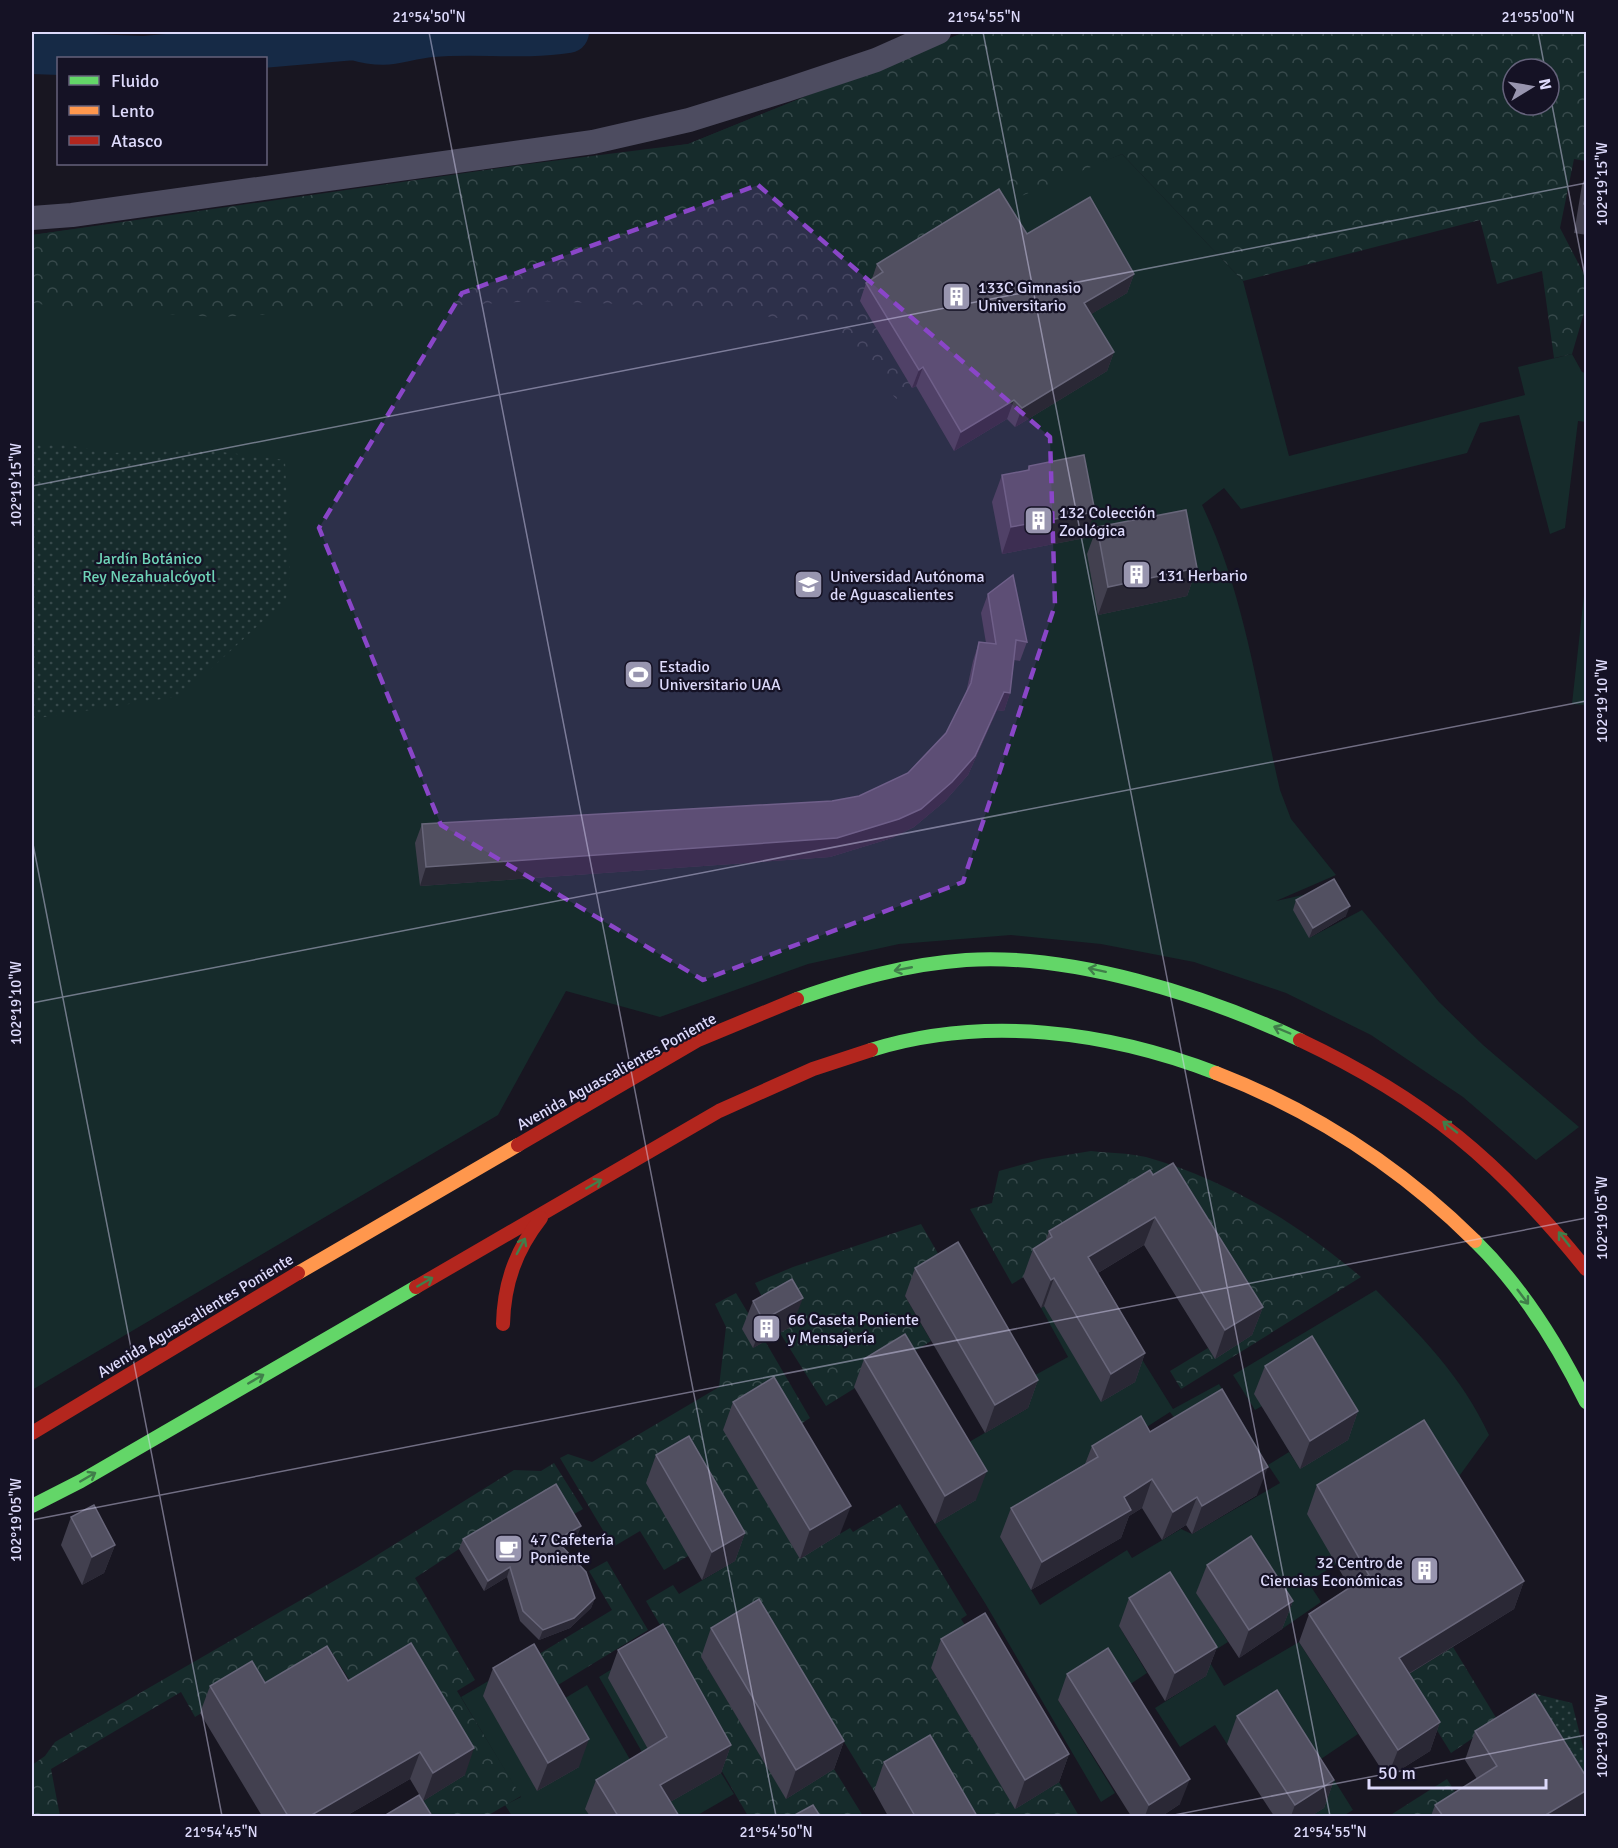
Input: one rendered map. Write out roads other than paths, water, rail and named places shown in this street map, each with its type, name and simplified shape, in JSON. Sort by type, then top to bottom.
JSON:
[{"type":"main road","name":"Avenida Aguascalientes Poniente","points":[[32,1433],[252,1300],[698,1040],[744,1019],[815,993],[888,972],[926,965],[1003,959],[1082,967],[1121,975],[1250,1017],[1332,1053],[1404,1095],[1480,1150],[1540,1209],[1587,1269]]},
{"type":"main road","points":[[32,1506],[81,1481],[719,1111],[797,1075],[877,1047],[977,1031],[1011,1030],[1079,1036],[1192,1065],[1280,1100],[1358,1145],[1394,1171],[1457,1223],[1486,1251],[1535,1312],[1587,1402]]},
{"type":"main road","points":[[503,1324],[505,1287],[520,1247],[547,1211]]},
{"type":"street","points":[[32,218],[72,215],[593,142],[689,120],[786,90],[876,60],[939,32]]},
{"type":"waterway","points":[[32,53],[144,57],[354,39],[386,44],[432,36],[534,35],[568,32]]},
{"type":"place","name":"133C Gimnasio Universitario","points":[[957,296]]},
{"type":"place","name":"132 Colección Zoológica","points":[[1038,521]]},
{"type":"place","name":"131 Herbario","points":[[1137,575]]},
{"type":"place","name":"Universidad Autónoma de Aguascalientes","points":[[809,585]]},
{"type":"place","name":"Estadio Universitario UAA","points":[[638,675]]},
{"type":"place","name":"66 Caseta Poniente y Mensajería","points":[[767,1328]]},
{"type":"place","name":"47 Cafetería Poniente","points":[[509,1548]]},
{"type":"place","name":"32 Centro de Ciencias Económicas","points":[[1424,1571]]},
{"type":"park label","name":"Jardín Botánico Rey Nezahualcóyotl","points":[[149,567]]}]
